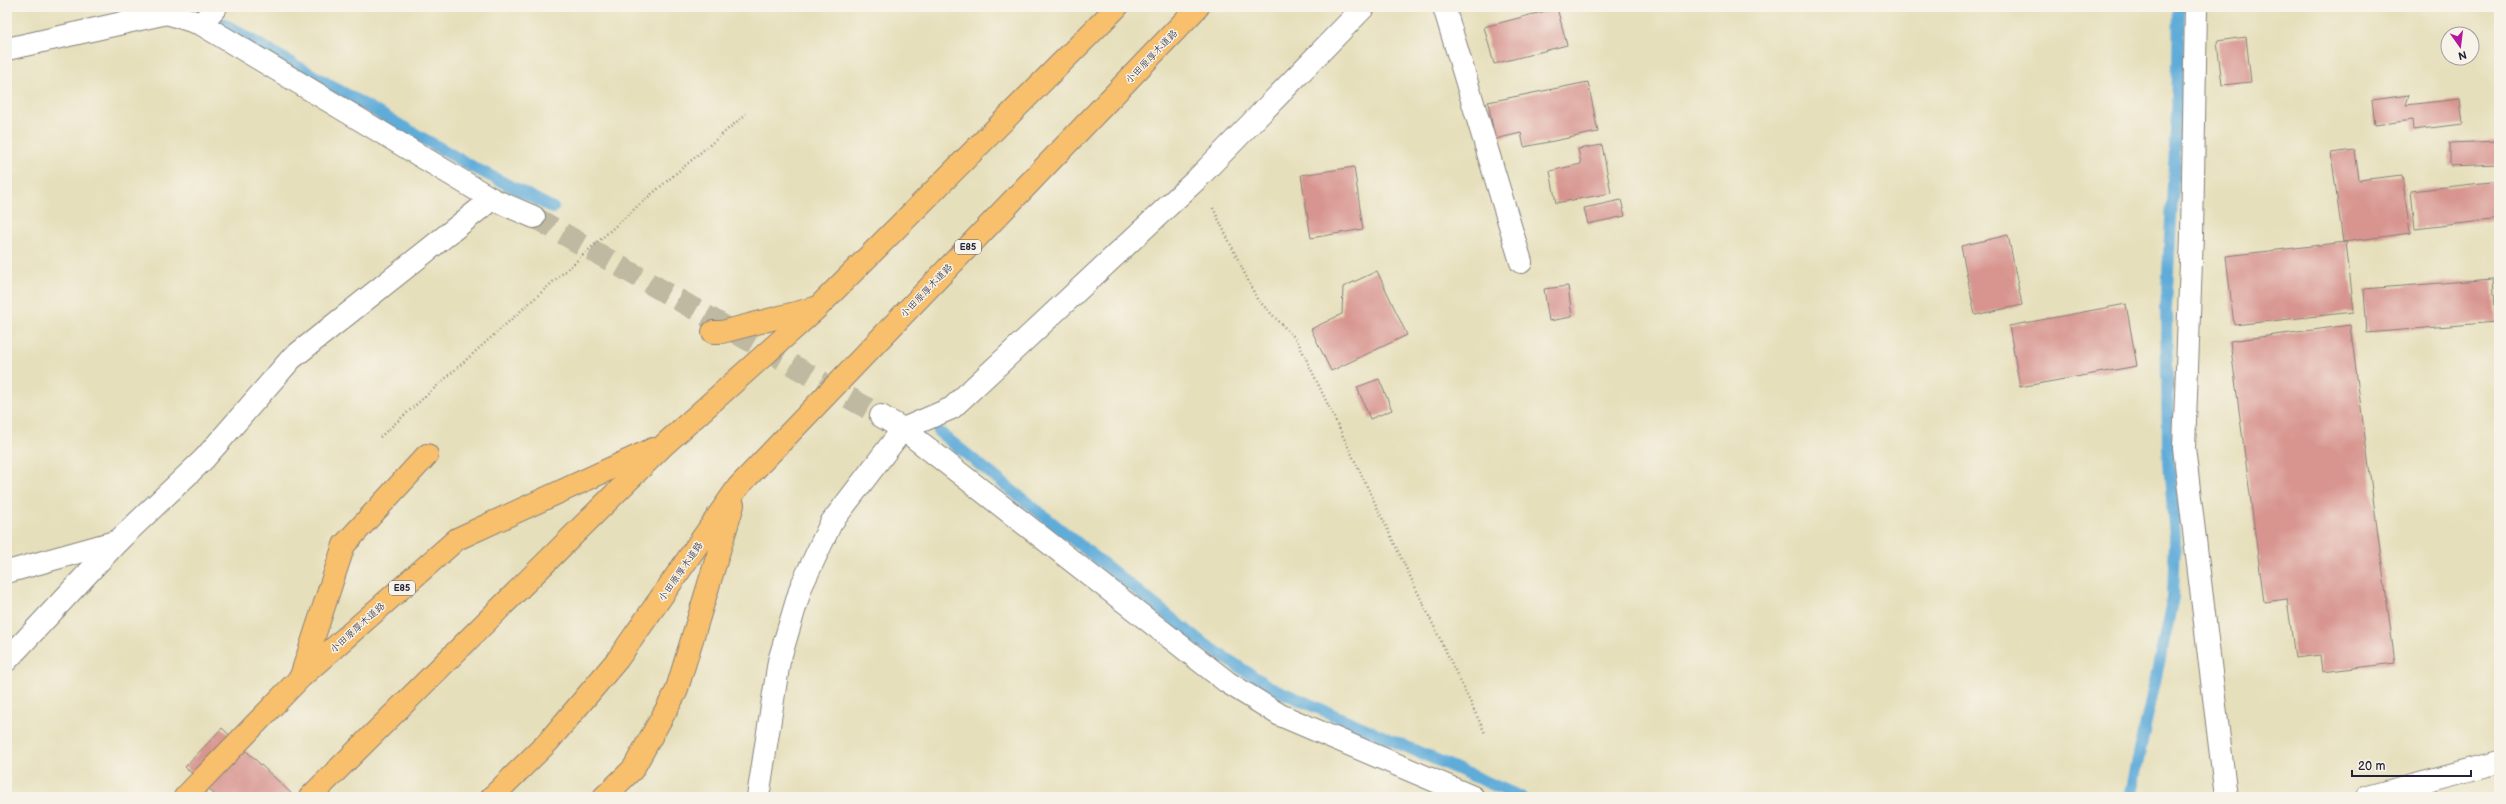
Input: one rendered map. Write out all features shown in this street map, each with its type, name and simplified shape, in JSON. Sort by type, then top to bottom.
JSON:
[{"type":"highway","points":[[916,207],[1097,7]]},
{"type":"highway","name":"小田原厚木道路","points":[[310,797],[665,444],[818,307],[1117,7]]},
{"type":"highway","name":"小田原厚木道路","points":[[492,797],[548,742],[618,659],[738,487],[1198,7]]},
{"type":"highway","points":[[713,332],[722,332],[818,307]]},
{"type":"highway","name":"小田原厚木道路","points":[[185,797],[301,677],[457,539],[665,444]]},
{"type":"highway","points":[[301,677],[344,545],[427,455]]},
{"type":"highway","name":"小田原厚木道路","points":[[604,797],[633,769],[676,692],[738,487]]},
{"type":"street","points":[[201,24],[216,7]]},
{"type":"street","points":[[758,797],[779,661],[801,587],[831,523],[903,429],[952,408],[1197,179],[1364,7]]},
{"type":"street","points":[[1444,7],[1521,262]]},
{"type":"street","points":[[2196,7],[2192,235],[2184,448],[2226,797]]},
{"type":"street","points":[[7,49],[162,10],[201,24],[492,199],[534,217]]},
{"type":"street","points":[[7,660],[118,541],[204,459],[291,359],[492,199]]},
{"type":"street","points":[[881,416],[903,429],[1227,682],[1280,715],[1472,797]]},
{"type":"street","points":[[7,572],[118,541]]},
{"type":"street","points":[[2367,797],[2499,762]]},
{"type":"path","points":[[380,437],[634,210],[746,114]]},
{"type":"path","points":[[1197,179],[1257,299],[1297,340],[1485,733]]},
{"type":"building","points":[[1557,8],[1567,45],[1494,64],[1484,27]]},
{"type":"building","points":[[2246,37],[2251,82],[2222,85],[2217,41]]},
{"type":"building","points":[[1588,82],[1598,132],[1524,147],[1521,133],[1495,139],[1488,102]]},
{"type":"building","points":[[2409,95],[2406,105],[2460,99],[2463,124],[2413,130],[2412,120],[2375,125],[2372,100]]},
{"type":"building","points":[[2499,141],[2499,164],[2450,166],[2450,143]]},
{"type":"building","points":[[1602,145],[1611,193],[1556,203],[1550,171],[1581,164],[1578,149]]},
{"type":"building","points":[[2355,150],[2359,180],[2402,175],[2410,233],[2343,242],[2331,153]]},
{"type":"building","points":[[1354,167],[1363,229],[1311,238],[1301,175]]},
{"type":"building","points":[[2499,181],[2499,219],[2415,229],[2411,191]]},
{"type":"building","points":[[1621,200],[1625,216],[1588,224],[1584,208]]},
{"type":"building","points":[[2008,235],[2022,305],[1975,315],[1961,246]]},
{"type":"building","points":[[2346,242],[2354,312],[2234,325],[2226,256]]},
{"type":"building","points":[[1377,271],[1407,335],[1331,371],[1311,329],[1342,314],[1343,287]]},
{"type":"building","points":[[2493,279],[2496,322],[2367,333],[2364,289]]},
{"type":"building","points":[[1568,286],[1572,317],[1549,321],[1544,289]]},
{"type":"building","points":[[2126,304],[2137,366],[2020,387],[2009,326]]},
{"type":"building","points":[[2350,325],[2395,663],[2322,672],[2320,655],[2295,658],[2287,599],[2264,602],[2230,341]]},
{"type":"building","points":[[1379,379],[1392,410],[1370,419],[1357,387]]},
{"type":"building","points":[[222,728],[295,797],[217,797],[185,767]]},
{"type":"waterway","points":[[194,7],[473,167],[553,208]]},
{"type":"waterway","points":[[2130,797],[2173,598],[2175,538],[2168,450],[2166,309],[2177,113],[2179,7]]},
{"type":"waterway","points":[[939,432],[1200,641],[1268,686],[1521,797]]},
{"type":"tunnel","points":[[534,217],[881,416]]}]
